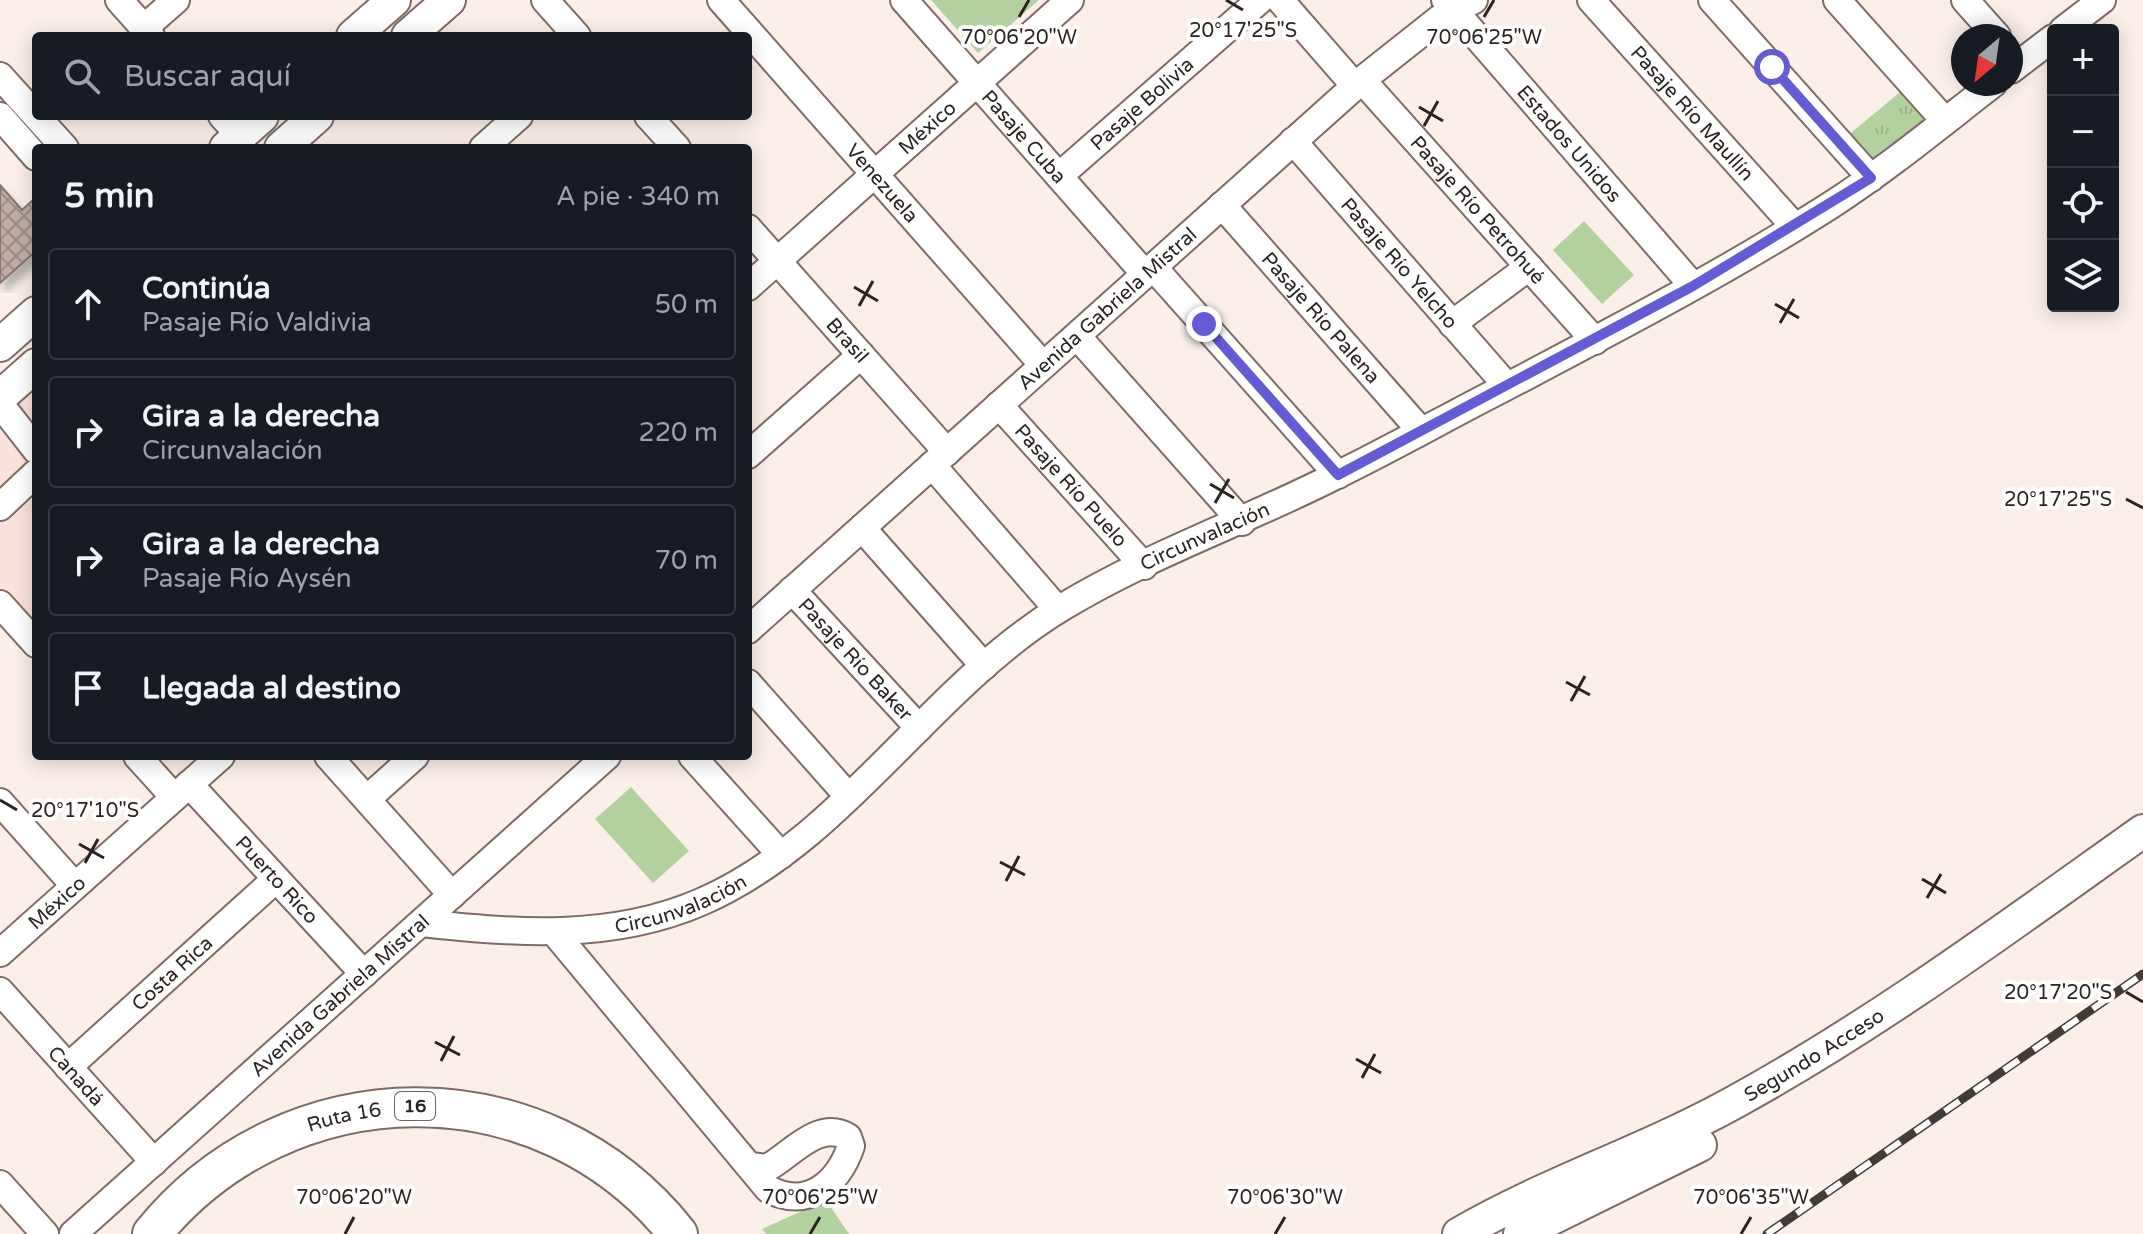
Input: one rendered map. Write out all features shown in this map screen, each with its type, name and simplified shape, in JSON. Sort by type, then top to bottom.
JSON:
[{"type":"highway","name":"Ruta 16","points":[[152,1234],[203,1181],[275,1137],[361,1110],[423,1106],[482,1113],[561,1140],[633,1188],[678,1234]]},
{"type":"main road","points":[[358,32],[394,0]]},
{"type":"main road","points":[[413,32],[449,0]]},
{"type":"main road","points":[[286,144],[312,120]]},
{"type":"main road","points":[[0,345],[32,317]]},
{"type":"main road","points":[[0,397],[32,369]]},
{"type":"main road","name":"Segundo Acceso","points":[[1459,1234],[1528,1198],[1660,1141],[1798,1066],[1931,980],[2143,831]]},
{"type":"main road","name":"Segundo Acceso","points":[[1520,1234],[1710,1140],[1807,1085],[1921,1013],[2143,859]]},
{"type":"street","points":[[119,0],[148,32],[176,0]]},
{"type":"street","points":[[545,0],[573,32]]},
{"type":"street","name":"Venezuela","points":[[721,0],[749,32]]},
{"type":"street","name":"Pasaje Cuba","points":[[904,0],[1059,176],[1338,475]]},
{"type":"street","name":"México","points":[[752,283],[1070,0]]},
{"type":"street","name":"Pasaje Bolivia","points":[[1059,176],[1260,0]]},
{"type":"street","name":"Pasaje Río Petrohué","points":[[1280,0],[1595,341]]},
{"type":"street","name":"Pasaje Río Maullín","points":[[1591,0],[1795,227]]},
{"type":"street","points":[[1712,0],[1871,178]]},
{"type":"street","points":[[1837,0],[1945,121]]},
{"type":"street","points":[[1965,0],[1986,24]]},
{"type":"street","points":[[2070,24],[2094,2]]},
{"type":"street","name":"Avenida Gabriela Mistral","points":[[752,626],[1358,83],[1457,3]]},
{"type":"street","name":"Estados Unidos","points":[[1457,3],[1693,286]]},
{"type":"street","name":"Venezuela","points":[[752,35],[1043,365]]},
{"type":"street","points":[[2023,56],[2047,42]]},
{"type":"street","points":[[4,89],[32,116]]},
{"type":"street","name":"Circunvalación","points":[[421,923],[554,932],[613,927],[670,914],[728,889],[781,855],[848,796],[984,666],[1058,610],[1338,475],[1595,341],[1795,227],[1871,178],[1977,96]]},
{"type":"street","points":[[0,116],[32,152]]},
{"type":"street","points":[[36,120],[61,144]]},
{"type":"street","points":[[488,144],[514,120]]},
{"type":"street","points":[[652,120],[673,144]]},
{"type":"street","name":"Pasaje Río Yelcho","points":[[1293,141],[1507,386]]},
{"type":"street","name":"Pasaje Río Palena","points":[[1222,205],[1421,431]]},
{"type":"street","name":"Brasil","points":[[752,233],[861,355],[1058,610]]},
{"type":"street","points":[[1452,324],[1529,267]]},
{"type":"street","points":[[1077,336],[1242,522]]},
{"type":"street","points":[[752,451],[861,355]]},
{"type":"street","points":[[0,404],[32,445]]},
{"type":"street","name":"Pasaje Río Puelo","points":[[999,405],[1144,566]]},
{"type":"street","points":[[0,507],[32,477]]},
{"type":"street","points":[[862,528],[984,666]]},
{"type":"street","name":"Pasaje Río Baker","points":[[792,590],[919,728]]},
{"type":"street","points":[[0,604],[32,640]]},
{"type":"street","points":[[752,688],[848,796]]},
{"type":"street","name":"Puerto Rico","points":[[142,760],[182,791],[276,879],[364,974]]},
{"type":"street","name":"México","points":[[0,953],[217,760]]},
{"type":"street","points":[[332,760],[452,895]]},
{"type":"street","points":[[367,799],[411,760]]},
{"type":"street","name":"Avenida Gabriela Mistral","points":[[73,1234],[602,760]]},
{"type":"street","points":[[696,760],[781,855]]},
{"type":"street","points":[[0,802],[75,886]]},
{"type":"street","name":"Costa Rica","points":[[68,1067],[276,879]]},
{"type":"street","points":[[554,932],[751,1166]]},
{"type":"street","name":"Canadá","points":[[0,991],[154,1162]]},
{"type":"street","points":[[0,1184],[32,1230]]},
{"type":"shaded area","points":[[32,390],[32,629],[0,594],[0,418]]},
{"type":"green space","points":[[931,0],[1039,0],[978,53]]},
{"type":"green space","points":[[1905,88],[1933,121],[1874,170],[1846,137]]},
{"type":"green space","points":[[1584,221],[1634,275],[1602,304],[1553,250]]},
{"type":"green space","points":[[631,787],[689,851],[653,883],[595,819]]},
{"type":"green space","points":[[826,1200],[849,1234],[766,1234],[762,1229]]},
{"type":"building","points":[[0,185],[22,210],[32,201],[32,255],[0,283]]},
{"type":"railway","points":[[1767,1234],[2143,974]]},
{"type":"route","points":[[1204,324],[1338,475],[1595,341],[1795,227],[1871,178],[1772,67]]}]
